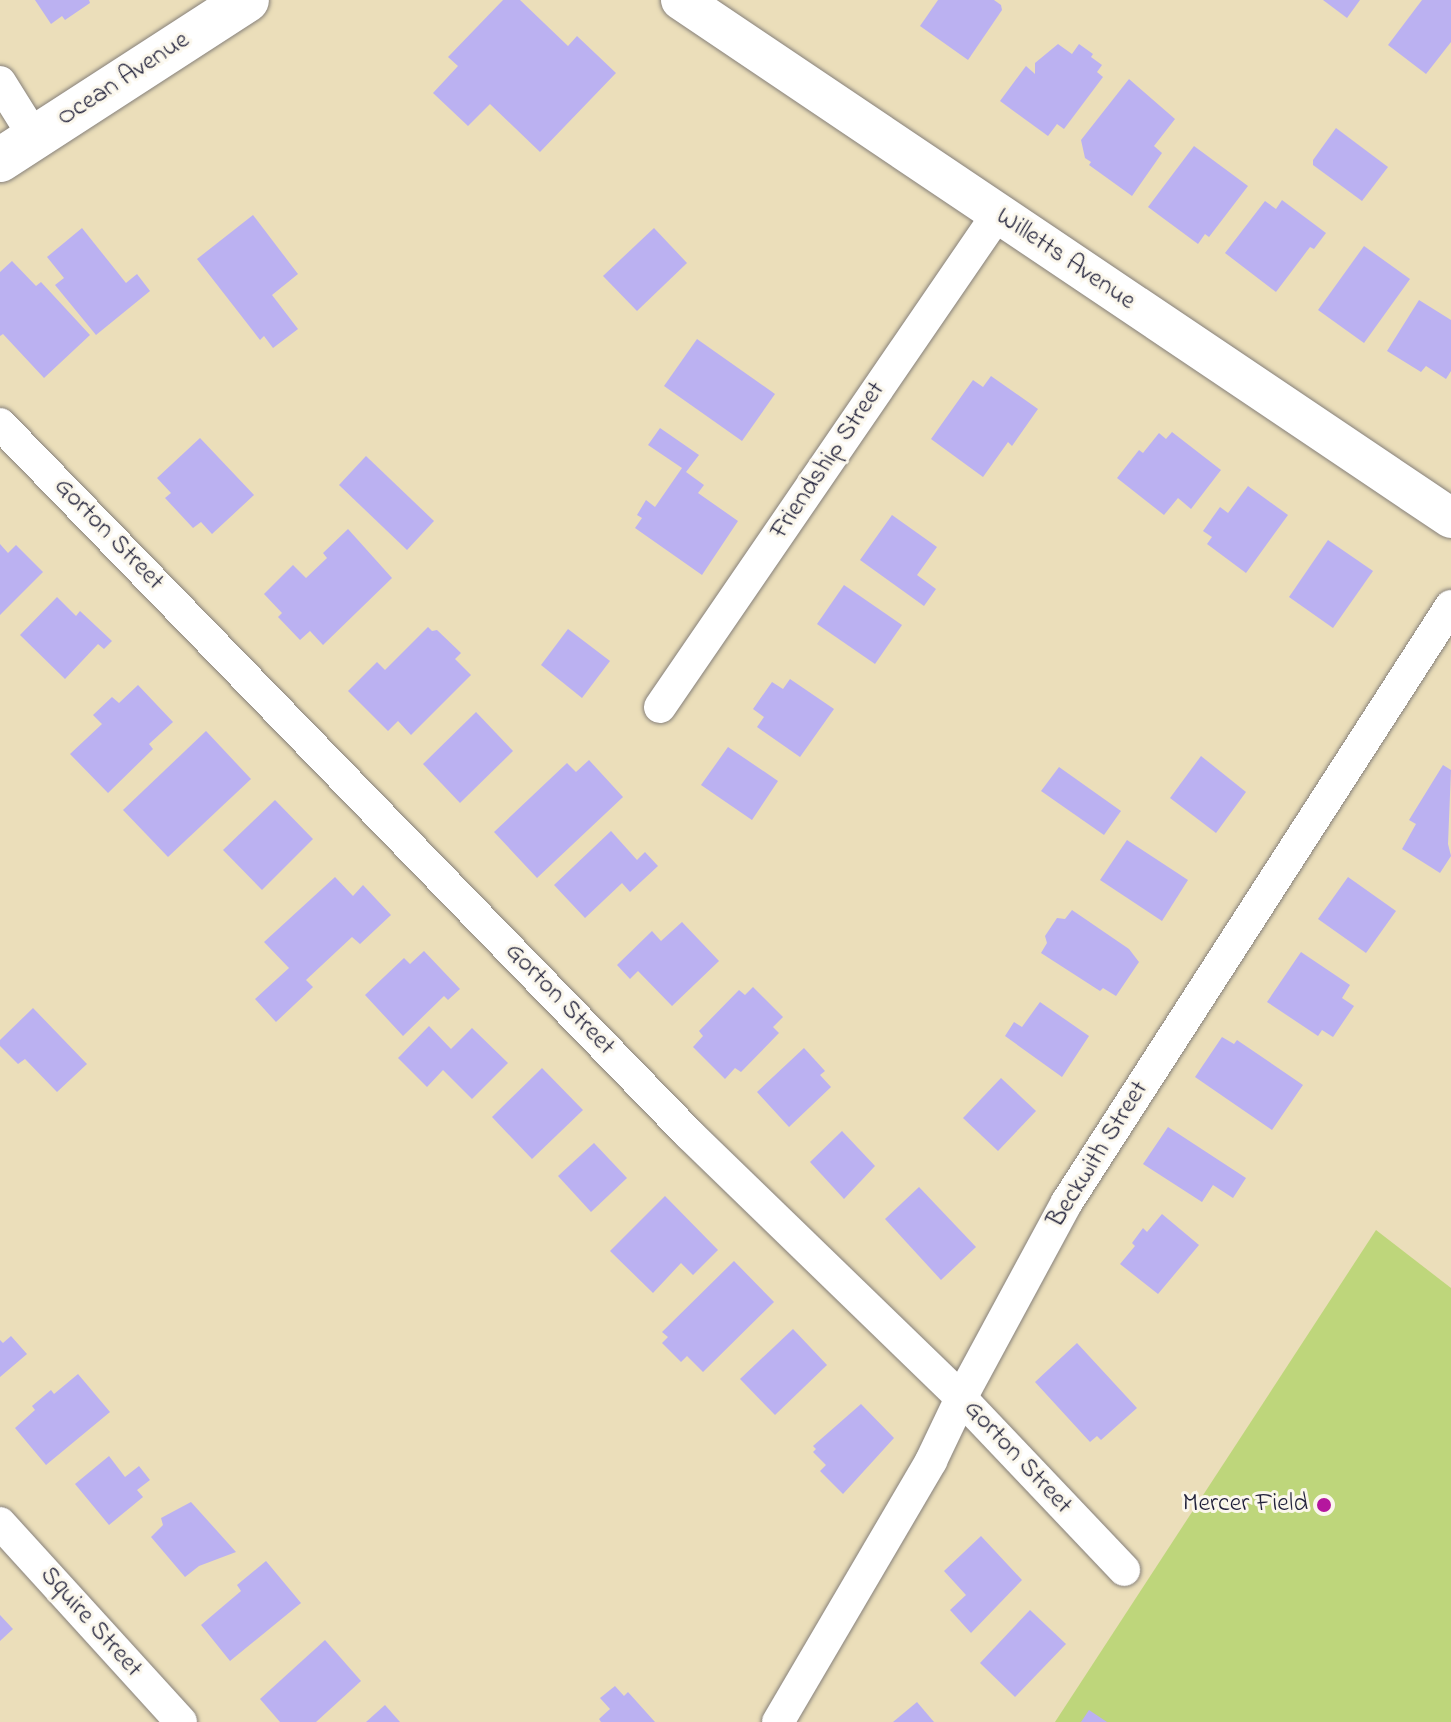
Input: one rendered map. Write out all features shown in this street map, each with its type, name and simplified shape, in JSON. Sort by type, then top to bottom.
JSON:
[{"type":"main road","name":"Ocean Avenue","points":[[18,149],[247,0]]},
{"type":"street","name":"Willetts Avenue","points":[[681,0],[997,215],[1447,506]]},
{"type":"street","points":[[0,82],[18,149]]},
{"type":"street","name":"Friendship Street","points":[[660,707],[997,215]]},
{"type":"street","name":"Gorton Street","points":[[0,424],[690,1135],[961,1398],[1124,1570]]},
{"type":"street","name":"Beckwith Street","points":[[778,1722],[931,1461],[961,1398],[1067,1202],[1451,606]]},
{"type":"street","name":"Squire Street","points":[[0,1523],[181,1722]]},
{"type":"green space","name":"Mercer Field","points":[[1376,1230],[1451,1288],[1451,1722],[1055,1722]]},
{"type":"building","points":[[35,0],[89,0],[90,3],[65,20],[62,16],[51,24]]},
{"type":"building","points":[[503,0],[520,0],[568,46],[577,36],[616,73],[540,152],[490,104],[468,126],[433,93],[458,66],[448,57]]},
{"type":"building","points":[[938,0],[994,0],[1001,5],[1002,10],[968,60],[920,26]]},
{"type":"building","points":[[1323,0],[1360,0],[1347,18]]},
{"type":"building","points":[[1422,0],[1451,0],[1451,42],[1426,74],[1388,45]]},
{"type":"building","points":[[1058,44],[1072,54],[1079,44],[1093,54],[1091,57],[1102,65],[1097,72],[1103,77],[1064,129],[1057,124],[1048,136],[1000,101],[1026,66],[1035,74],[1035,63]]},
{"type":"building","points":[[1129,79],[1175,119],[1154,146],[1162,153],[1132,196],[1089,165],[1091,162],[1085,158],[1081,140]]},
{"type":"building","points":[[1336,128],[1388,167],[1362,201],[1313,165],[1313,160]]},
{"type":"building","points":[[1194,146],[1248,186],[1209,237],[1205,234],[1198,244],[1148,207]]},
{"type":"building","points":[[1282,200],[1326,233],[1314,249],[1310,247],[1276,292],[1225,253],[1265,201],[1276,209]]},
{"type":"building","points":[[253,215],[298,274],[272,295],[298,329],[273,348],[264,336],[260,340],[197,259]]},
{"type":"building","points":[[82,228],[126,283],[137,274],[150,291],[96,335],[55,285],[64,278],[47,257]]},
{"type":"building","points":[[654,228],[687,263],[637,311],[603,276]]},
{"type":"building","points":[[1364,246],[1410,279],[1364,343],[1318,310]]},
{"type":"building","points":[[12,261],[36,286],[41,282],[90,335],[44,378],[3,334],[0,336],[0,272]]},
{"type":"building","points":[[1419,300],[1451,320],[1451,371],[1446,379],[1426,366],[1421,372],[1387,351]]},
{"type":"building","points":[[697,339],[775,394],[742,441],[664,386]]},
{"type":"building","points":[[991,376],[1038,409],[1012,446],[1008,442],[983,477],[931,439],[973,380],[983,387]]},
{"type":"building","points":[[660,428],[699,455],[686,472],[704,485],[698,493],[738,521],[702,575],[635,528],[642,518],[637,515],[646,500],[655,507],[682,468],[648,445]]},
{"type":"building","points":[[1172,432],[1221,470],[1191,509],[1178,498],[1164,515],[1117,478],[1139,450],[1143,453],[1159,433],[1166,439]]},
{"type":"building","points":[[200,438],[254,495],[212,534],[201,522],[193,528],[165,498],[171,493],[157,478]]},
{"type":"building","points":[[366,456],[434,521],[407,550],[339,485]]},
{"type":"building","points":[[1248,486],[1288,515],[1246,573],[1207,544],[1212,537],[1203,531],[1220,507],[1228,513]]},
{"type":"building","points":[[892,515],[937,547],[917,575],[936,589],[924,606],[860,560]]},
{"type":"building","points":[[348,529],[392,578],[323,645],[310,631],[300,640],[278,617],[282,613],[264,594],[293,565],[306,578],[327,558],[323,553]]},
{"type":"building","points":[[1328,540],[1373,571],[1333,628],[1289,597]]},
{"type":"building","points":[[0,544],[8,553],[16,545],[43,572],[0,615]]},
{"type":"building","points":[[844,585],[902,625],[875,664],[817,624]]},
{"type":"building","points":[[57,597],[76,616],[80,611],[112,641],[104,649],[98,644],[65,679],[20,635]]},
{"type":"building","points":[[428,627],[432,631],[437,630],[461,653],[455,659],[471,675],[411,735],[398,721],[388,731],[348,691],[377,662],[385,670]]},
{"type":"building","points":[[568,629],[610,661],[582,698],[541,665]]},
{"type":"building","points":[[790,679],[834,709],[800,757],[757,727],[764,717],[753,709],[772,682],[783,689]]},
{"type":"building","points":[[138,685],[173,722],[149,744],[153,749],[108,793],[70,754],[102,724],[93,715],[112,697],[119,703]]},
{"type":"building","points":[[476,712],[513,751],[460,803],[423,764]]},
{"type":"building","points":[[206,731],[251,779],[168,857],[123,810]]},
{"type":"building","points":[[728,747],[778,781],[752,820],[701,785]]},
{"type":"building","points":[[1201,756],[1246,792],[1216,833],[1170,798]]},
{"type":"building","points":[[589,760],[623,797],[537,878],[494,832],[567,763],[576,772]]},
{"type":"building","points":[[1443,765],[1451,770],[1448,844],[1451,856],[1440,873],[1402,849],[1416,824],[1409,820]]},
{"type":"building","points":[[1059,767],[1121,811],[1104,835],[1041,791]]},
{"type":"building","points":[[275,800],[313,839],[262,890],[223,850]]},
{"type":"building","points":[[611,831],[637,860],[645,852],[658,866],[630,892],[622,883],[585,918],[554,885]]},
{"type":"building","points":[[1127,840],[1188,880],[1162,921],[1100,880]]},
{"type":"building","points":[[335,877],[353,896],[363,885],[391,915],[360,944],[352,937],[306,980],[313,987],[276,1022],[255,999],[289,968],[264,942]]},
{"type":"building","points":[[1348,877],[1396,911],[1366,953],[1318,919]]},
{"type":"building","points":[[1072,910],[1129,949],[1139,962],[1116,996],[1103,988],[1100,991],[1041,953],[1047,943],[1045,936],[1057,918],[1065,919]]},
{"type":"building","points":[[682,922],[719,961],[672,1006],[638,971],[630,979],[617,965],[652,931],[661,941]]},
{"type":"building","points":[[424,951],[460,989],[448,1000],[444,996],[403,1036],[365,995],[404,958],[410,964]]},
{"type":"building","points":[[1301,952],[1350,985],[1342,998],[1354,1006],[1333,1037],[1322,1030],[1318,1036],[1267,1002]]},
{"type":"building","points":[[753,987],[783,1017],[773,1027],[779,1033],[741,1072],[735,1068],[725,1079],[693,1047],[703,1036],[699,1031],[739,990],[745,995]]},
{"type":"building","points":[[1040,1002],[1089,1036],[1062,1077],[1005,1036],[1014,1022],[1022,1027]]},
{"type":"building","points":[[33,1008],[87,1064],[57,1092],[25,1059],[18,1064],[0,1046],[0,1040]]},
{"type":"building","points":[[429,1026],[451,1049],[472,1028],[508,1063],[472,1099],[443,1070],[427,1087],[398,1058]]},
{"type":"building","points":[[1222,1037],[1234,1044],[1237,1040],[1303,1085],[1272,1130],[1195,1077]]},
{"type":"building","points":[[804,1048],[825,1071],[820,1075],[831,1087],[789,1127],[757,1092]]},
{"type":"building","points":[[542,1068],[583,1110],[532,1159],[492,1117]]},
{"type":"building","points":[[1001,1078],[1036,1111],[998,1151],[963,1118]]},
{"type":"building","points":[[1168,1127],[1246,1178],[1233,1198],[1213,1185],[1202,1202],[1143,1164]]},
{"type":"building","points":[[842,1131],[875,1166],[844,1199],[810,1162]]},
{"type":"building","points":[[594,1143],[627,1178],[591,1212],[558,1176]]},
{"type":"building","points":[[919,1187],[976,1247],[941,1280],[885,1219]]},
{"type":"building","points":[[665,1196],[718,1250],[693,1275],[681,1263],[653,1293],[610,1251]]},
{"type":"building","points":[[1162,1214],[1199,1245],[1158,1294],[1120,1264],[1135,1246],[1132,1243],[1143,1228],[1147,1232]]},
{"type":"building","points":[[734,1261],[774,1302],[703,1372],[687,1356],[681,1362],[662,1343],[668,1337],[662,1332]]},
{"type":"building","points":[[793,1329],[827,1365],[775,1415],[740,1379]]},
{"type":"building","points":[[11,1336],[27,1354],[0,1377],[0,1340],[3,1343]]},
{"type":"building","points":[[1077,1343],[1137,1408],[1101,1440],[1097,1436],[1090,1442],[1035,1382]]},
{"type":"building","points":[[78,1374],[110,1412],[46,1465],[15,1428],[35,1410],[32,1406],[51,1390],[54,1394]]},
{"type":"building","points":[[861,1404],[894,1438],[843,1494],[820,1471],[826,1465],[813,1452],[816,1449],[813,1446]]},
{"type":"building","points":[[109,1456],[125,1477],[139,1466],[150,1480],[137,1490],[143,1497],[109,1525],[75,1484]]},
{"type":"building","points":[[191,1502],[236,1552],[199,1566],[185,1577],[151,1537],[163,1525],[161,1518]]},
{"type":"building","points":[[981,1536],[1022,1580],[971,1633],[950,1610],[966,1595],[944,1571]]},
{"type":"building","points":[[266,1561],[301,1603],[230,1661],[201,1625],[241,1591],[237,1585]]},
{"type":"building","points":[[1030,1610],[1066,1644],[1015,1697],[980,1663]]},
{"type":"building","points":[[0,1615],[13,1629],[0,1641]]},
{"type":"building","points":[[325,1640],[361,1681],[316,1722],[280,1722],[260,1699]]},
{"type":"building","points":[[615,1686],[624,1696],[628,1692],[655,1722],[601,1722],[599,1719],[610,1709],[600,1698]]},
{"type":"building","points":[[917,1702],[934,1722],[893,1722]]},
{"type":"building","points":[[385,1705],[400,1722],[366,1722]]},
{"type":"building","points":[[1089,1710],[1107,1722],[1081,1722]]},
{"type":"place","name":"Mercer Field","points":[[1324,1505]]}]
